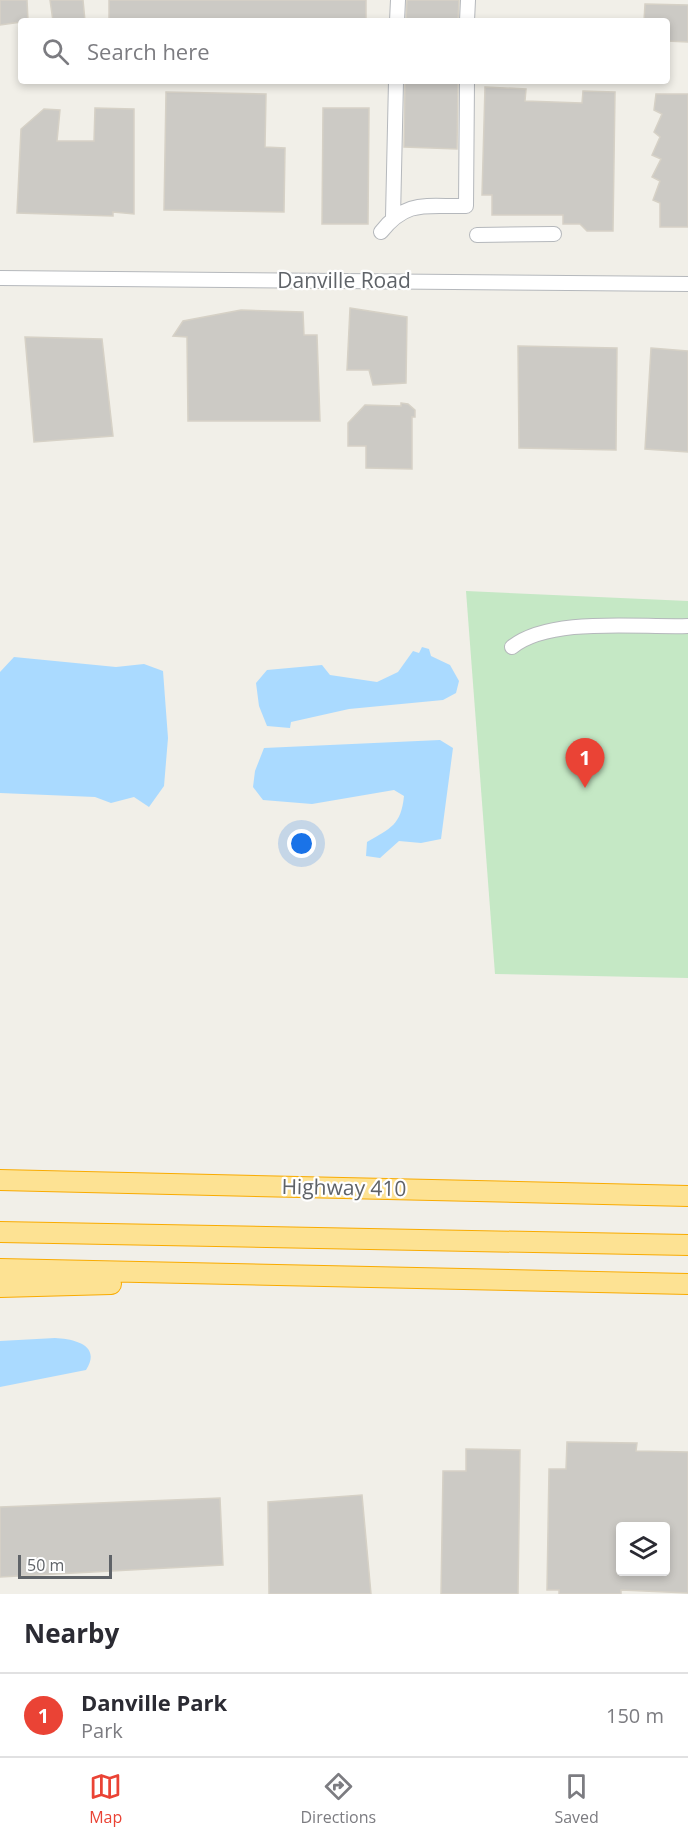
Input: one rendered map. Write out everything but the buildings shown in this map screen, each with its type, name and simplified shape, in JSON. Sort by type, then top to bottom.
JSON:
[{"type":"highway","name":"Highway 410","points":[[0,1180],[688,1196]]},
{"type":"highway","points":[[0,1232],[688,1245]]},
{"type":"highway","points":[[0,1269],[688,1284]]},
{"type":"highway","points":[[0,1287],[384,1279]]},
{"type":"street","points":[[397,18],[398,0]]},
{"type":"street","points":[[467,18],[468,0]]},
{"type":"street","points":[[393,217],[396,84]]},
{"type":"street","points":[[381,232],[393,217],[407,207],[466,206],[467,84]]},
{"type":"street","points":[[477,235],[554,234]]},
{"type":"street","name":"Danville Road","points":[[0,278],[688,284]]},
{"type":"street","points":[[512,647],[544,631],[623,625],[653,628],[688,626]]},
{"type":"green space","points":[[466,591],[688,601],[688,978],[495,974]]},
{"type":"water","points":[[422,647],[429,649],[431,656],[450,665],[459,681],[456,693],[443,700],[349,709],[291,722],[290,728],[267,726],[259,706],[256,683],[267,670],[322,665],[330,675],[377,682],[398,672],[413,651],[419,653]]},
{"type":"water","points":[[14,657],[116,667],[144,664],[163,671],[168,738],[164,786],[149,807],[134,797],[111,803],[95,797],[0,793],[0,672]]},
{"type":"water","points":[[440,740],[453,748],[441,839],[421,843],[399,841],[380,858],[366,856],[367,842],[388,829],[397,820],[403,806],[404,796],[394,790],[312,804],[263,800],[253,787],[255,771],[264,748]]},
{"type":"water","points":[[55,1338],[77,1342],[88,1349],[91,1355],[86,1370],[0,1387],[0,1341]]},
{"type":"place","name":"Danville Park","points":[[585,788]]}]
